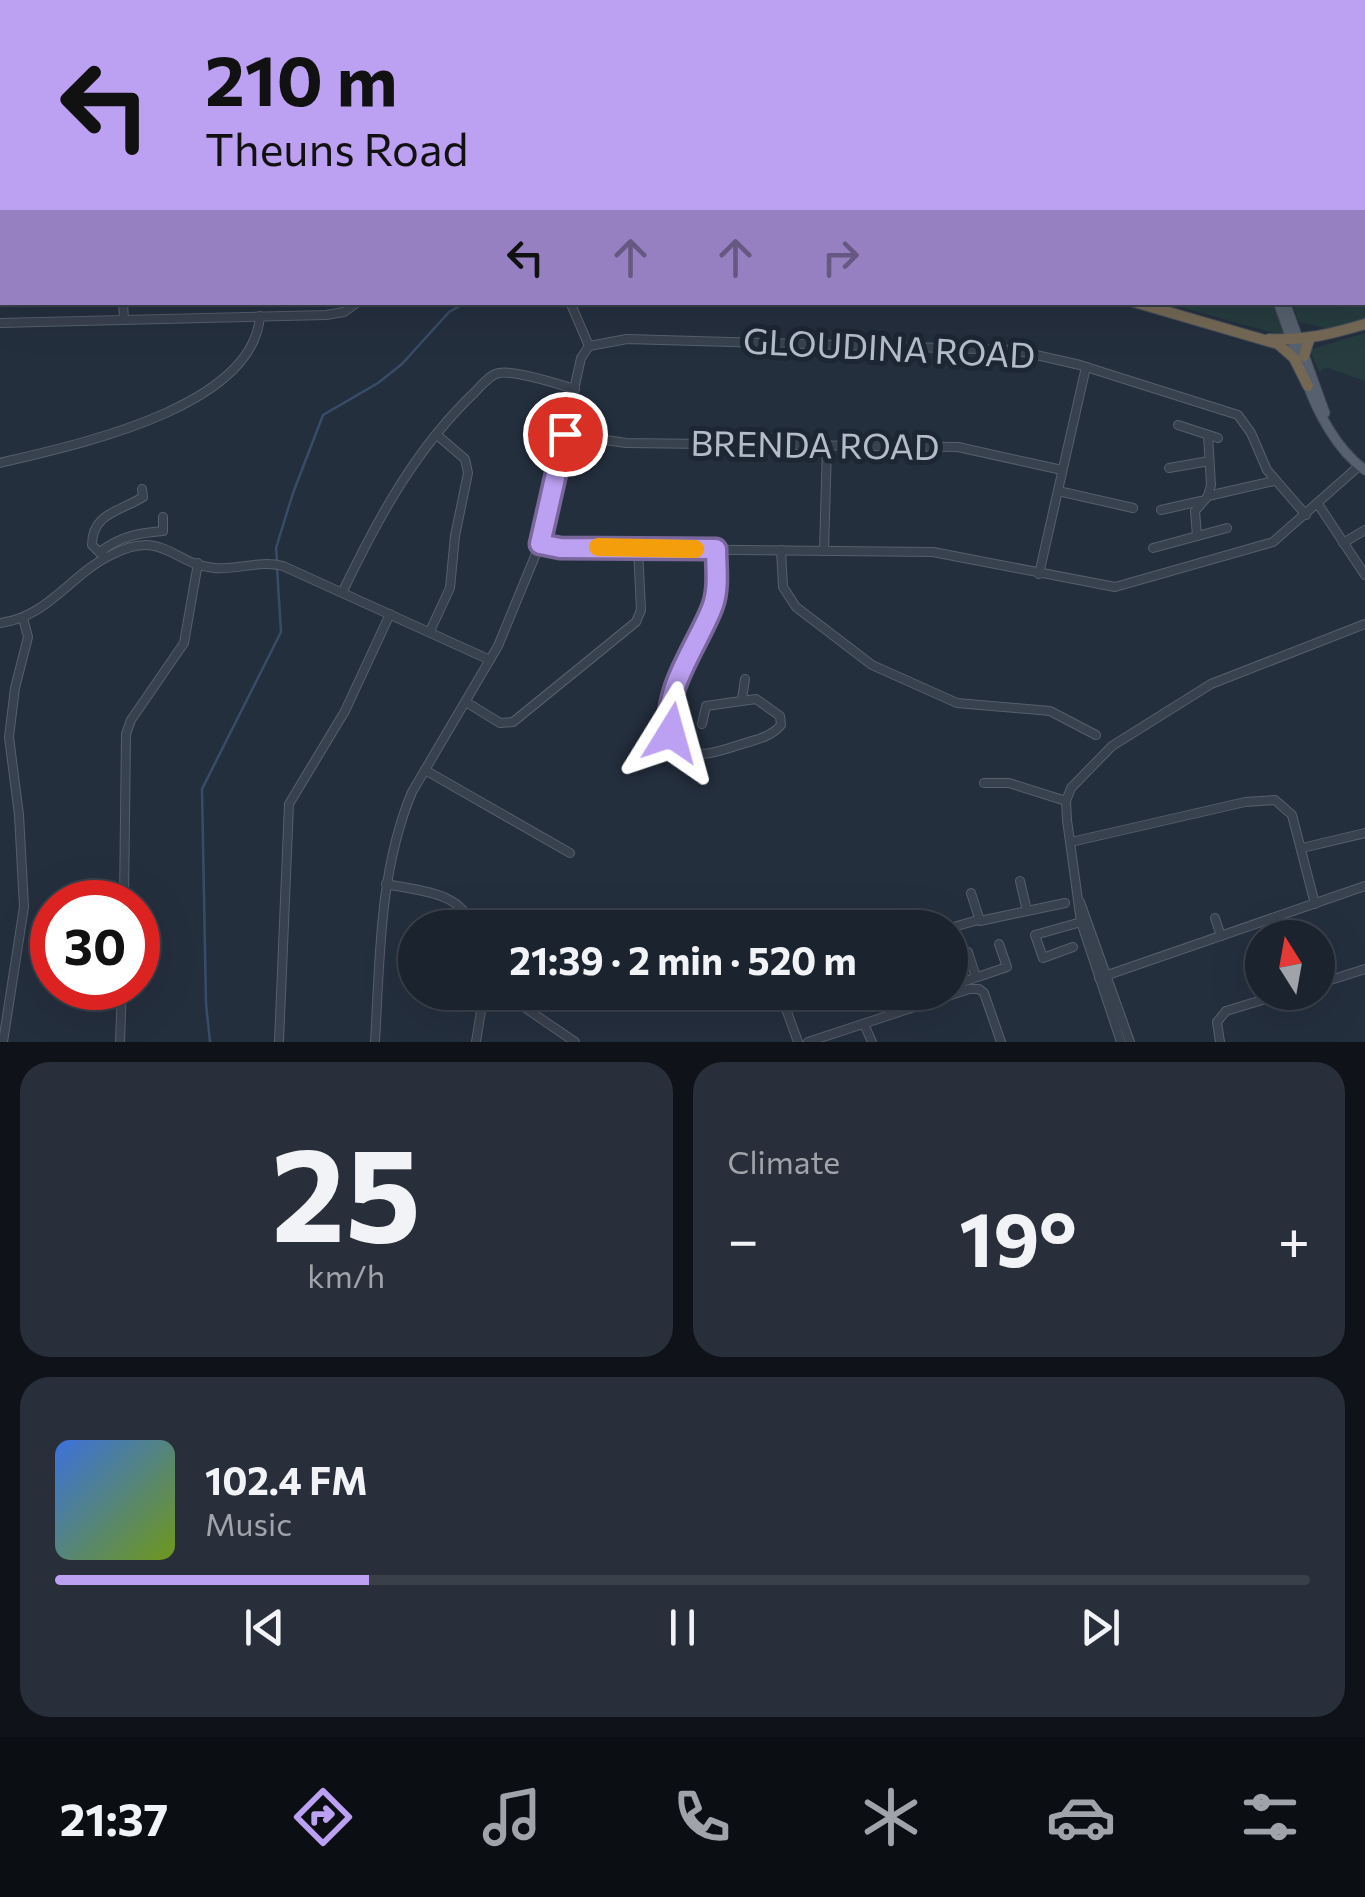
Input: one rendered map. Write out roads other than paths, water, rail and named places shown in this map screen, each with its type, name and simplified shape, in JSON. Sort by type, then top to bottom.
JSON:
[{"type":"highway","points":[[1145,305],[1264,338],[1288,351],[1308,386]]},
{"type":"highway","points":[[1292,321],[1304,356]]},
{"type":"highway","points":[[1264,338],[1300,338],[1365,324]]},
{"type":"main road","points":[[1284,305],[1292,321]]},
{"type":"main road","points":[[1284,305],[1300,338],[1308,386],[1328,425],[1362,468]]},
{"type":"main road","points":[[1304,356],[1328,425]]},
{"type":"street","points":[[123,305],[124,320]]},
{"type":"street","points":[[0,323],[334,314],[352,305]]},
{"type":"street","points":[[374,1042],[386,884],[408,802],[490,660],[540,544],[581,358],[589,346],[571,305]]},
{"type":"street","points":[[0,462],[141,424],[194,398],[226,376],[251,351],[258,337],[260,316]]},
{"type":"street","name":"GLOUDINA ROAD","points":[[589,346],[627,339],[1014,350],[1086,367],[1232,412],[1251,433],[1274,481],[1306,515]]},
{"type":"street","points":[[1040,574],[1086,367]]},
{"type":"street","points":[[344,591],[373,528],[409,469],[471,396],[496,374],[575,388]]},
{"type":"street","points":[[1178,425],[1218,438]]},
{"type":"street","name":"BRENDA ROAD","points":[[565,434],[626,444],[958,447],[1062,470]]},
{"type":"street","points":[[430,631],[450,588],[455,536],[468,473],[465,459],[437,435]]},
{"type":"street","points":[[1197,536],[1195,511],[1204,499],[1208,435]]},
{"type":"street","points":[[824,551],[827,446]]},
{"type":"street","points":[[1169,468],[1209,460]]},
{"type":"street","points":[[540,544],[560,548],[951,554],[1109,587],[1122,586],[1272,542],[1362,468]]},
{"type":"street","points":[[1161,510],[1274,481]]},
{"type":"street","points":[[102,555],[91,541],[98,522],[105,514],[126,508],[143,496],[142,489]]},
{"type":"street","points":[[1058,491],[1133,508]]},
{"type":"street","points":[[1318,504],[1365,575]]},
{"type":"street","points":[[24,620],[117,539],[163,531],[164,517]]},
{"type":"street","points":[[1153,548],[1227,528]]},
{"type":"street","points":[[1343,543],[1365,530]]},
{"type":"street","points":[[147,545],[148,532]]},
{"type":"street","points":[[102,555],[147,545],[217,568],[275,564],[344,591],[490,660]]},
{"type":"street","points":[[466,702],[500,723],[512,722],[636,622],[641,610],[638,548]]},
{"type":"street","points":[[702,724],[706,706],[742,699],[764,702],[780,716],[781,726],[770,735],[715,754],[693,754],[676,742],[668,722],[669,708],[691,650],[714,602],[716,549]]},
{"type":"street","points":[[781,550],[780,576],[796,607],[872,665],[956,703],[1050,712],[1096,735]]},
{"type":"street","points":[[0,625],[24,620],[121,551]]},
{"type":"street","points":[[124,880],[126,734],[131,720],[184,643],[198,564]]},
{"type":"street","points":[[278,1042],[289,804],[345,711],[390,614]]},
{"type":"street","points":[[3,1042],[24,908],[20,814],[9,737],[15,688],[26,650],[24,620]]},
{"type":"street","points":[[1130,1042],[1081,922],[1066,801],[1080,775],[1112,746],[1211,684],[1365,624]]},
{"type":"street","points":[[742,699],[744,679]]},
{"type":"street","points":[[425,770],[570,853]]},
{"type":"street","points":[[984,783],[1008,782],[1066,801]]},
{"type":"street","points":[[1071,842],[1261,799],[1275,800],[1292,815],[1315,904]]},
{"type":"street","points":[[1302,848],[1365,833]]},
{"type":"street","points":[[1020,881],[1027,911]]},
{"type":"street","points":[[386,884],[455,900],[466,910]]},
{"type":"street","points":[[1104,976],[1365,886]]},
{"type":"street","points":[[971,893],[978,920]]},
{"type":"street","points":[[1078,898],[1104,976],[1120,1042]]},
{"type":"street","points":[[968,923],[1064,902]]},
{"type":"street","points":[[1215,918],[1221,936]]},
{"type":"street","points":[[1073,948],[1044,958],[1036,935],[1081,922]]},
{"type":"street","points":[[968,980],[1007,967],[999,944]]},
{"type":"street","points":[[968,952],[976,978]]},
{"type":"street","points":[[1335,979],[1365,969]]},
{"type":"street","points":[[968,990],[984,993],[1001,1042]]},
{"type":"street","points":[[1218,1038],[1217,1022],[1226,1011],[1245,1005]]},
{"type":"street","points":[[120,1042],[121,1010]]},
{"type":"street","points":[[476,1042],[481,1010]]},
{"type":"street","points":[[528,1010],[575,1042]]},
{"type":"street","points":[[786,1010],[798,1042]]},
{"type":"street","points":[[808,1042],[906,1010]]},
{"type":"street","points":[[864,1024],[872,1042]]},
{"type":"waterway","points":[[277,560],[276,548],[293,493],[323,415],[402,364],[449,312],[462,305]]},
{"type":"waterway","points":[[210,1042],[202,789],[281,632],[277,568]]}]
